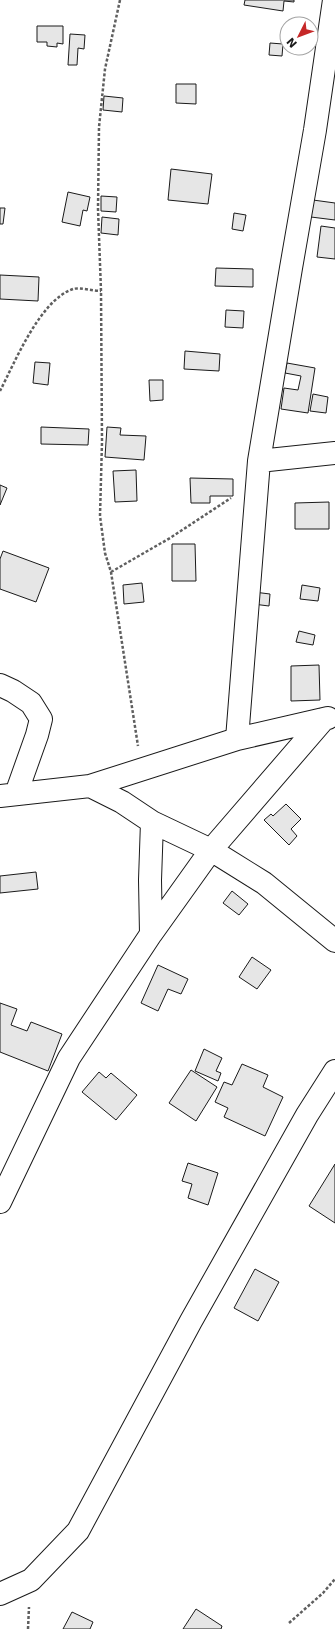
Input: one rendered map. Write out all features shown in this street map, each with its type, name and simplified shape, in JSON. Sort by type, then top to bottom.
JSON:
[{"type":"street","points":[[237,739],[259,470],[291,268],[315,130],[334,0]]},
{"type":"street","points":[[259,470],[335,453]]},
{"type":"street","points":[[0,685],[14,691],[31,703],[41,719],[37,735],[8,795]]},
{"type":"street","points":[[8,795],[90,786],[237,739],[329,718]]},
{"type":"street","points":[[0,1202],[69,1058],[151,934],[211,850],[329,718]]},
{"type":"street","points":[[90,786],[122,802],[152,822],[211,850],[264,883],[335,941]]},
{"type":"street","points":[[151,934],[150,880],[152,822]]},
{"type":"street","points":[[0,1594],[31,1580],[78,1531],[195,1314],[303,1122],[335,1071]]},
{"type":"path","points":[[120,0],[105,69],[98,127],[102,442],[100,516],[105,553],[111,572],[142,769]]},
{"type":"path","points":[[0,391],[32,327],[51,306],[63,295],[74,289],[101,291]]},
{"type":"path","points":[[111,572],[170,538],[259,470]]},
{"type":"path","points":[[289,1623],[323,1593],[335,1580]]},
{"type":"building","points":[[245,0],[294,0],[294,2],[284,1],[283,11],[244,5]]},
{"type":"building","points":[[37,26],[63,26],[63,44],[57,43],[57,47],[47,46],[47,42],[37,42]]},
{"type":"building","points":[[70,34],[85,35],[84,49],[78,48],[77,65],[68,65]]},
{"type":"building","points":[[270,43],[279,44],[279,56],[269,55]]},
{"type":"building","points":[[176,84],[196,84],[196,104],[176,103]]},
{"type":"building","points":[[104,96],[123,98],[122,112],[103,110]]},
{"type":"building","points":[[171,169],[212,174],[208,204],[168,200]]},
{"type":"building","points":[[68,192],[90,197],[87,211],[83,210],[80,226],[62,222]]},
{"type":"building","points":[[101,196],[117,197],[116,212],[101,211]]},
{"type":"building","points":[[313,200],[335,203],[335,220],[311,217]]},
{"type":"building","points":[[0,208],[5,208],[3,224],[0,224]]},
{"type":"building","points":[[234,213],[246,215],[243,231],[232,229]]},
{"type":"building","points":[[102,217],[119,219],[118,235],[101,233]]},
{"type":"building","points":[[321,226],[335,228],[335,259],[317,257]]},
{"type":"building","points":[[216,268],[253,269],[253,287],[215,286]]},
{"type":"building","points":[[0,275],[39,277],[38,301],[0,299]]},
{"type":"building","points":[[226,310],[244,311],[243,328],[225,327]]},
{"type":"building","points":[[185,351],[220,354],[219,371],[184,369]]},
{"type":"building","points":[[35,362],[50,363],[48,385],[33,383]]},
{"type":"building","points":[[287,363],[315,368],[308,413],[281,409],[284,388],[298,390],[301,376],[285,373]]},
{"type":"building","points":[[149,380],[163,380],[163,400],[150,401]]},
{"type":"building","points":[[313,394],[328,397],[326,413],[310,411]]},
{"type":"building","points":[[41,427],[89,429],[88,445],[41,444]]},
{"type":"building","points":[[107,427],[121,428],[120,435],[146,436],[144,460],[105,457]]},
{"type":"building","points":[[136,470],[137,501],[115,502],[113,471]]},
{"type":"building","points":[[190,478],[233,479],[233,496],[210,496],[210,503],[191,503]]},
{"type":"building","points":[[0,485],[7,488],[0,505]]},
{"type":"building","points":[[329,502],[329,529],[295,529],[295,503]]},
{"type":"building","points":[[172,544],[195,544],[196,581],[172,581]]},
{"type":"building","points":[[3,551],[49,568],[36,602],[0,589],[0,559]]},
{"type":"building","points":[[142,583],[144,602],[124,604],[123,585]]},
{"type":"building","points":[[302,585],[320,588],[318,601],[300,599]]},
{"type":"building","points":[[254,592],[270,594],[269,606],[253,604]]},
{"type":"building","points":[[299,631],[315,635],[313,645],[296,642]]},
{"type":"building","points":[[319,665],[320,700],[291,701],[291,666]]},
{"type":"building","points":[[286,804],[301,819],[291,829],[297,836],[289,845],[264,820],[271,814],[273,816]]},
{"type":"building","points":[[36,872],[38,889],[0,893],[0,876]]},
{"type":"building","points":[[232,891],[248,904],[239,915],[223,903]]},
{"type":"building","points":[[252,957],[271,970],[257,989],[239,977]]},
{"type":"building","points":[[158,965],[188,979],[181,994],[168,989],[158,1011],[141,1003]]},
{"type":"building","points":[[0,1003],[17,1009],[11,1025],[27,1031],[31,1022],[62,1034],[48,1071],[0,1052]]},
{"type":"building","points":[[204,1049],[222,1058],[216,1071],[221,1073],[218,1081],[195,1071]]},
{"type":"building","points":[[242,1064],[268,1075],[263,1087],[283,1097],[265,1136],[224,1117],[228,1108],[215,1102],[224,1082],[232,1085]]},
{"type":"building","points":[[191,1070],[217,1087],[196,1121],[169,1103]]},
{"type":"building","points":[[99,1072],[106,1078],[111,1073],[137,1095],[116,1120],[82,1092]]},
{"type":"building","points":[[188,1163],[218,1173],[208,1205],[188,1198],[192,1184],[182,1181]]},
{"type":"building","points":[[335,1164],[335,1223],[309,1206]]},
{"type":"building","points":[[255,1269],[279,1282],[258,1321],[234,1308]]},
{"type":"building","points":[[196,1609],[222,1626],[221,1629],[183,1629]]},
{"type":"building","points":[[72,1612],[93,1622],[90,1629],[63,1629]]}]
